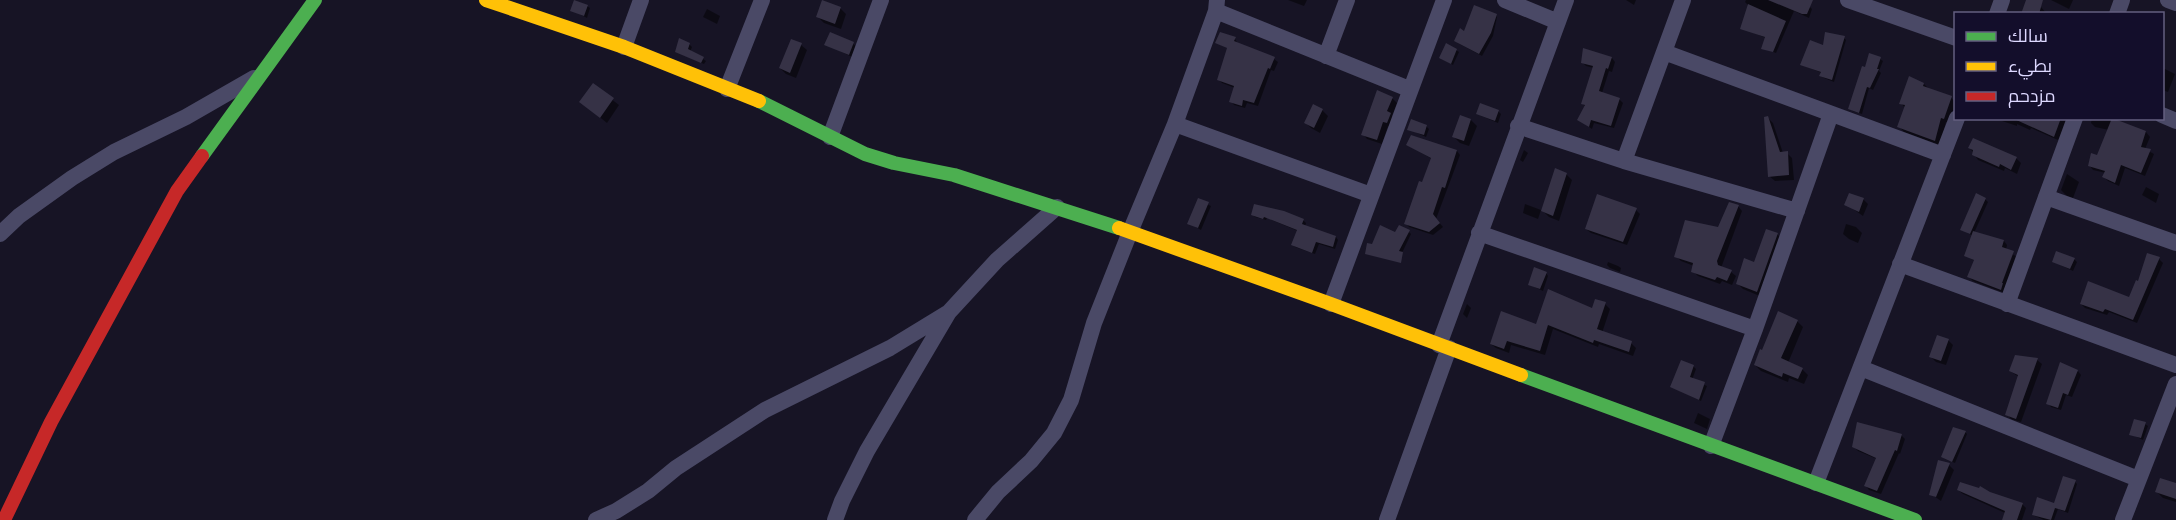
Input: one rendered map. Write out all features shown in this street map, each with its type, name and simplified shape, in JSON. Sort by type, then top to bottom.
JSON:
[{"type":"street","points":[[4,520],[51,422],[177,191],[315,0]]},
{"type":"street","points":[[486,0],[624,47],[766,104],[865,154],[954,175],[1130,232],[1915,520]]},
{"type":"street","points":[[624,47],[641,0]]},
{"type":"street","points":[[727,89],[762,0]]},
{"type":"street","points":[[830,137],[881,0]]},
{"type":"street","points":[[1326,56],[1347,0]]},
{"type":"street","points":[[1331,304],[1444,0]]},
{"type":"street","points":[[1505,0],[1558,22]]},
{"type":"street","points":[[1387,520],[1479,233],[1566,0]]},
{"type":"street","points":[[1624,161],[1683,0]]},
{"type":"street","points":[[1848,0],[1954,37]]},
{"type":"street","points":[[2168,0],[2176,3]]},
{"type":"street","points":[[975,520],[1054,433],[1071,400],[1094,323],[1175,124],[1216,6],[1326,56],[1409,89]]},
{"type":"street","points":[[1664,52],[1942,155]]},
{"type":"street","points":[[0,234],[19,216],[72,178],[114,152],[186,117],[259,75]]},
{"type":"street","points":[[1710,446],[1755,329],[1831,114]]},
{"type":"street","points":[[1816,483],[1956,120]]},
{"type":"street","points":[[2007,304],[2074,120]]},
{"type":"street","points":[[1175,124],[1371,195]]},
{"type":"street","points":[[1518,126],[1624,161],[1797,211]]},
{"type":"street","points":[[2046,197],[2176,243]]},
{"type":"street","points":[[835,520],[867,451],[949,312],[997,260],[1057,207]]},
{"type":"street","points":[[1479,233],[1755,329]]},
{"type":"street","points":[[1900,264],[2176,365]]},
{"type":"street","points":[[596,520],[616,512],[648,491],[676,468],[765,410],[890,348],[949,312]]},
{"type":"street","points":[[1861,368],[2138,479]]},
{"type":"street","points":[[2123,520],[2176,384]]},
{"type":"building","points":[[574,0],[588,5],[584,16],[570,11]]},
{"type":"building","points":[[822,0],[841,7],[835,24],[816,17]]},
{"type":"building","points":[[1768,0],[1813,0],[1807,14],[1802,14]]},
{"type":"building","points":[[2026,0],[2043,0],[2040,12],[2022,12]]},
{"type":"building","points":[[1748,4],[1786,21],[1773,52],[1761,49],[1765,37],[1740,29]]},
{"type":"building","points":[[1474,5],[1497,14],[1491,33],[1479,54],[1454,41],[1460,28],[1464,31]]},
{"type":"building","points":[[830,32],[854,42],[849,55],[824,45]]},
{"type":"building","points":[[1220,32],[1236,37],[1234,41],[1275,57],[1254,103],[1243,100],[1242,106],[1229,102],[1234,86],[1217,80],[1227,48],[1215,43]]},
{"type":"building","points":[[1825,32],[1845,36],[1832,80],[1819,76],[1821,72],[1800,65],[1810,40],[1823,45]]},
{"type":"building","points":[[679,38],[690,43],[688,49],[704,57],[701,63],[675,52]]},
{"type":"building","points":[[791,39],[802,43],[790,73],[779,68]]},
{"type":"building","points":[[1446,43],[1457,49],[1451,64],[1439,58]]},
{"type":"building","points":[[1583,48],[1612,57],[1599,91],[1620,98],[1611,126],[1591,120],[1589,127],[1577,120],[1585,105],[1581,104],[1593,66],[1581,63]]},
{"type":"building","points":[[1869,53],[1881,57],[1877,69],[1879,69],[1870,88],[1867,87],[1859,113],[1848,109],[1862,66],[1865,67]]},
{"type":"building","points":[[1909,76],[1924,83],[1923,86],[1952,96],[1944,119],[1941,118],[1935,141],[1897,127],[1905,105],[1899,104]]},
{"type":"building","points":[[593,83],[614,98],[600,118],[579,102]]},
{"type":"building","points":[[1377,90],[1393,97],[1387,111],[1391,113],[1387,123],[1383,122],[1377,140],[1361,135]]},
{"type":"building","points":[[1480,103],[1499,110],[1495,121],[1476,114]]},
{"type":"building","points":[[1313,104],[1323,109],[1314,128],[1304,123]]},
{"type":"building","points":[[1460,115],[1471,119],[1464,141],[1452,137]]},
{"type":"building","points":[[1768,116],[1780,152],[1788,151],[1789,175],[1768,177],[1764,117]]},
{"type":"building","points":[[1411,119],[1427,125],[1424,135],[1407,130]]},
{"type":"building","points":[[2016,120],[2060,120],[2054,137]]},
{"type":"building","points":[[2111,120],[2117,120],[2146,131],[2141,147],[2151,149],[2141,173],[2121,165],[2115,183],[2102,177],[2105,171],[2088,166],[2091,153],[2097,155]]},
{"type":"building","points":[[1411,135],[1457,150],[1445,188],[1442,187],[1433,214],[1440,223],[1429,232],[1404,224],[1419,181],[1422,182],[1431,158],[1406,145]]},
{"type":"building","points":[[1973,138],[2017,157],[2011,170],[1972,155],[1973,150],[1968,148]]},
{"type":"building","points":[[1555,168],[1567,173],[1553,216],[1541,211]]},
{"type":"building","points":[[1849,193],[1864,198],[1859,212],[1844,205]]},
{"type":"building","points":[[1976,193],[1986,198],[1970,234],[1960,230]]},
{"type":"building","points":[[1597,194],[1637,208],[1623,242],[1585,229]]},
{"type":"building","points":[[1198,198],[1209,202],[1198,228],[1187,224]]},
{"type":"building","points":[[1729,202],[1739,205],[1717,261],[1718,265],[1732,270],[1727,281],[1717,277],[1715,280],[1691,272],[1693,263],[1674,257],[1685,220],[1718,227]]},
{"type":"building","points":[[1254,204],[1284,211],[1304,219],[1302,224],[1336,236],[1333,247],[1316,242],[1312,253],[1291,245],[1297,230],[1264,217],[1263,219],[1251,215]]},
{"type":"building","points":[[1380,225],[1395,232],[1399,225],[1410,230],[1399,251],[1403,252],[1401,263],[1365,254],[1367,243],[1372,244]]},
{"type":"building","points":[[1766,229],[1778,233],[1757,292],[1736,284],[1744,258],[1754,262]]},
{"type":"building","points":[[1973,231],[2004,240],[2002,247],[2014,251],[2001,290],[1967,277],[1974,260],[1964,256]]},
{"type":"building","points":[[2056,251],[2075,258],[2070,269],[2052,262]]},
{"type":"building","points":[[2147,253],[2160,257],[2133,320],[2105,309],[2103,312],[2080,304],[2088,281],[2129,297],[2136,280],[2138,281]]},
{"type":"building","points":[[1534,267],[1547,272],[1540,289],[1528,285]]},
{"type":"building","points":[[1548,289],[1592,308],[1595,299],[1606,302],[1597,329],[1632,341],[1629,352],[1594,340],[1593,343],[1548,325],[1540,351],[1507,341],[1504,349],[1490,344],[1501,311],[1536,324]]},
{"type":"building","points":[[1778,311],[1798,320],[1781,358],[1803,368],[1798,379],[1783,373],[1782,377],[1754,365]]},
{"type":"building","points":[[1937,335],[1949,339],[1941,361],[1929,357]]},
{"type":"building","points":[[2015,355],[2038,358],[2016,419],[2005,415],[2018,375],[2009,371]]},
{"type":"building","points":[[1681,360],[1694,365],[1690,377],[1705,382],[1699,400],[1670,387]]},
{"type":"building","points":[[2060,362],[2078,370],[2068,395],[2063,393],[2058,408],[2046,404]]},
{"type":"building","points":[[2134,419],[2146,422],[2141,438],[2129,435]]},
{"type":"building","points":[[1857,422],[1902,434],[1897,451],[1895,450],[1877,491],[1864,486],[1876,458],[1852,447]]},
{"type":"building","points":[[1953,427],[1966,431],[1952,462],[1941,457]]},
{"type":"building","points":[[1938,460],[1950,463],[1936,497],[1929,495]]},
{"type":"building","points":[[2063,476],[2076,480],[2065,511],[2055,508],[2051,520],[2032,515],[2037,497],[2054,503]]},
{"type":"building","points":[[2160,478],[2176,483],[2176,499],[2155,492]]},
{"type":"building","points":[[1960,482],[1979,488],[1980,486],[1990,492],[2023,503],[2017,520],[2002,520],[2005,511],[1957,490]]},
{"type":"traffic: fast","points":[[202,156],[315,0]]},
{"type":"traffic: fast","points":[[759,101],[865,154],[894,163],[954,175],[1119,228]]},
{"type":"traffic: fast","points":[[1521,375],[1915,520]]},
{"type":"traffic: slow","points":[[486,0],[624,47],[759,101]]},
{"type":"traffic: slow","points":[[1119,228],[1521,375]]},
{"type":"traffic: jam","points":[[4,520],[51,422],[177,191],[202,156]]}]
